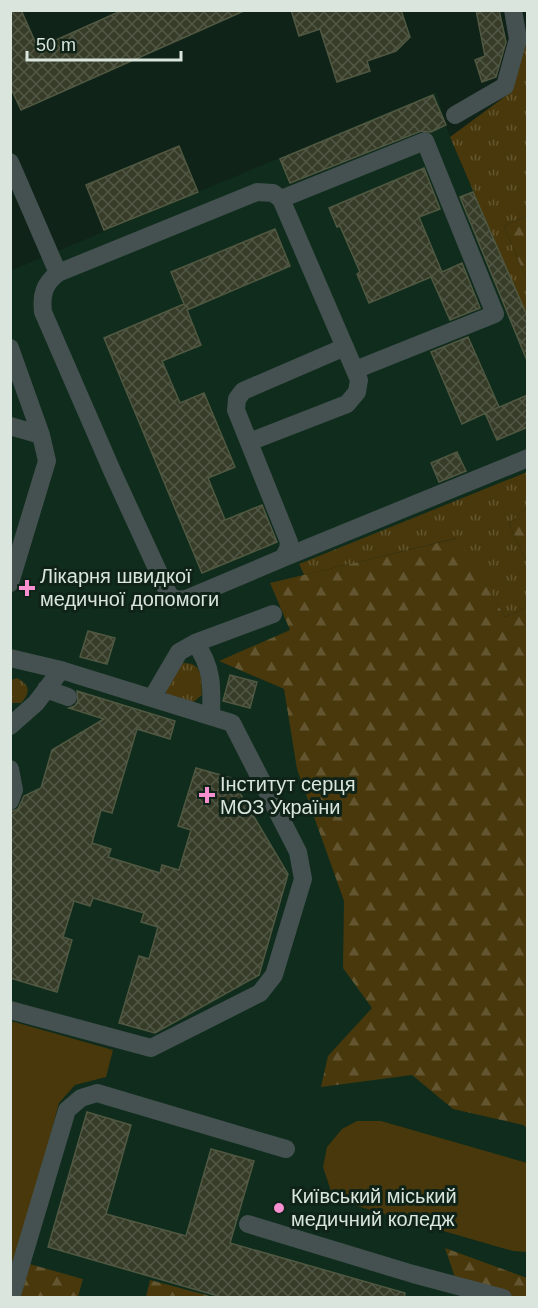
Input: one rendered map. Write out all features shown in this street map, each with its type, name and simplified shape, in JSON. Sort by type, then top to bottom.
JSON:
[{"type":"lane","points":[[455,115],[505,86],[518,39],[513,10]]},
{"type":"lane","points":[[281,199],[425,141],[495,314],[355,370]]},
{"type":"lane","points":[[10,162],[58,273]]},
{"type":"lane","points":[[249,442],[346,404],[357,392],[359,380],[281,199],[273,193],[257,192],[58,273],[48,281],[41,298],[44,312],[168,595],[176,600],[186,599],[528,458]]},
{"type":"lane","points":[[282,558],[288,549],[289,542],[236,410],[237,399],[243,391],[345,347]]},
{"type":"lane","points":[[10,348],[41,435],[47,461],[10,584]]},
{"type":"lane","points":[[10,426],[41,435]]},
{"type":"lane","points":[[152,698],[179,652],[273,614]]},
{"type":"lane","points":[[195,644],[203,654],[212,681],[211,716]]},
{"type":"lane","points":[[10,658],[61,670],[232,723],[298,852],[303,879],[274,975],[260,993],[151,1048],[10,1010]]},
{"type":"lane","points":[[10,726],[36,703],[61,670]]},
{"type":"lane","points":[[46,689],[68,697]]},
{"type":"lane","points":[[10,769],[14,790],[10,801]]},
{"type":"lane","points":[[11,1298],[67,1110],[81,1098],[97,1093],[286,1149]]},
{"type":"lane","points":[[248,1224],[433,1289],[503,1298]]},
{"type":"shaded area","points":[[436,92],[450,137],[527,316],[527,472],[299,565],[447,889],[527,1102],[527,1297],[11,1297],[10,271]]},
{"type":"green space","points":[[527,36],[527,216],[504,226],[527,281],[527,316],[450,137],[507,95]]},
{"type":"green space","points":[[527,216],[527,281],[504,226]]},
{"type":"green space","points":[[527,472],[527,507],[509,524],[527,562],[527,607],[505,617],[457,538],[304,575],[299,564]]},
{"type":"green space","points":[[527,507],[527,562],[509,524]]},
{"type":"green space","points":[[458,538],[505,617],[527,607],[527,1128],[523,1125],[453,1109],[412,1075],[321,1087],[328,1056],[372,1008],[343,968],[344,901],[297,769],[284,689],[219,661],[290,630],[270,583]]},
{"type":"green space","points":[[182,663],[194,665],[200,673],[202,695],[192,703],[168,698],[164,687]]},
{"type":"green space","points":[[17,678],[25,683],[28,692],[21,703],[11,703],[11,680]]},
{"type":"green space","points":[[11,1021],[113,1050],[106,1077],[75,1085],[59,1103],[11,1282]]},
{"type":"green space","points":[[357,1121],[381,1121],[527,1163],[527,1252],[513,1251],[350,1204],[331,1191],[323,1167],[327,1147],[342,1129]]},
{"type":"green space","points":[[445,1248],[527,1278],[527,1297],[466,1298],[461,1295]]},
{"type":"green space","points":[[26,1263],[83,1279],[78,1297],[16,1298]]},
{"type":"green space","points":[[150,1280],[210,1296],[210,1297],[146,1297]]},
{"type":"building","points":[[10,10],[21,10],[38,48],[123,10],[246,10],[21,110],[10,86]]},
{"type":"building","points":[[291,10],[401,10],[410,37],[396,51],[367,61],[370,71],[337,82],[320,29],[299,36]]},
{"type":"building","points":[[476,10],[499,10],[506,42],[496,77],[482,82],[475,60],[485,56]]},
{"type":"building","points":[[433,95],[446,125],[431,132],[421,131],[290,183],[280,159]]},
{"type":"building","points":[[179,146],[198,192],[104,230],[86,185]]},
{"type":"building","points":[[424,168],[440,209],[419,217],[442,272],[462,263],[480,308],[450,320],[431,277],[369,303],[357,274],[360,272],[340,226],[337,227],[329,208]]},
{"type":"building","points":[[473,192],[528,318],[528,363],[460,197]]},
{"type":"building","points":[[275,229],[290,266],[187,310],[201,345],[162,361],[180,403],[204,393],[235,467],[208,478],[225,520],[262,505],[277,542],[202,573],[104,338],[184,304],[171,272]]},
{"type":"building","points":[[468,337],[499,407],[462,424],[431,352]]},
{"type":"building","points":[[528,395],[528,427],[497,440],[485,413]]},
{"type":"building","points":[[457,452],[466,471],[439,482],[431,463]]},
{"type":"building","points":[[88,631],[115,638],[107,664],[80,657]]},
{"type":"building","points":[[230,675],[257,682],[250,708],[223,701]]},
{"type":"building","points":[[77,691],[175,721],[170,739],[137,729],[112,813],[101,810],[92,843],[111,849],[108,857],[160,873],[162,865],[179,870],[191,830],[178,826],[196,768],[231,778],[288,874],[259,975],[155,1033],[119,1023],[139,956],[149,959],[158,927],[141,922],[144,913],[93,898],[90,906],[74,901],[63,937],[72,940],[57,992],[10,978],[10,812],[18,809],[24,796],[41,788],[52,750],[104,719],[69,708],[75,706],[78,701]]},
{"type":"building","points":[[87,1112],[131,1125],[106,1214],[186,1236],[211,1149],[254,1161],[230,1243],[405,1293],[404,1298],[225,1298],[48,1247]]},
{"type":"place","name":"Лікарня швидкої медичної допомоги","points":[[27,588]]},
{"type":"place","name":"Інститут серця МОЗ України","points":[[207,795]]},
{"type":"place","name":"Київський міський медичний коледж","points":[[279,1208]]}]
